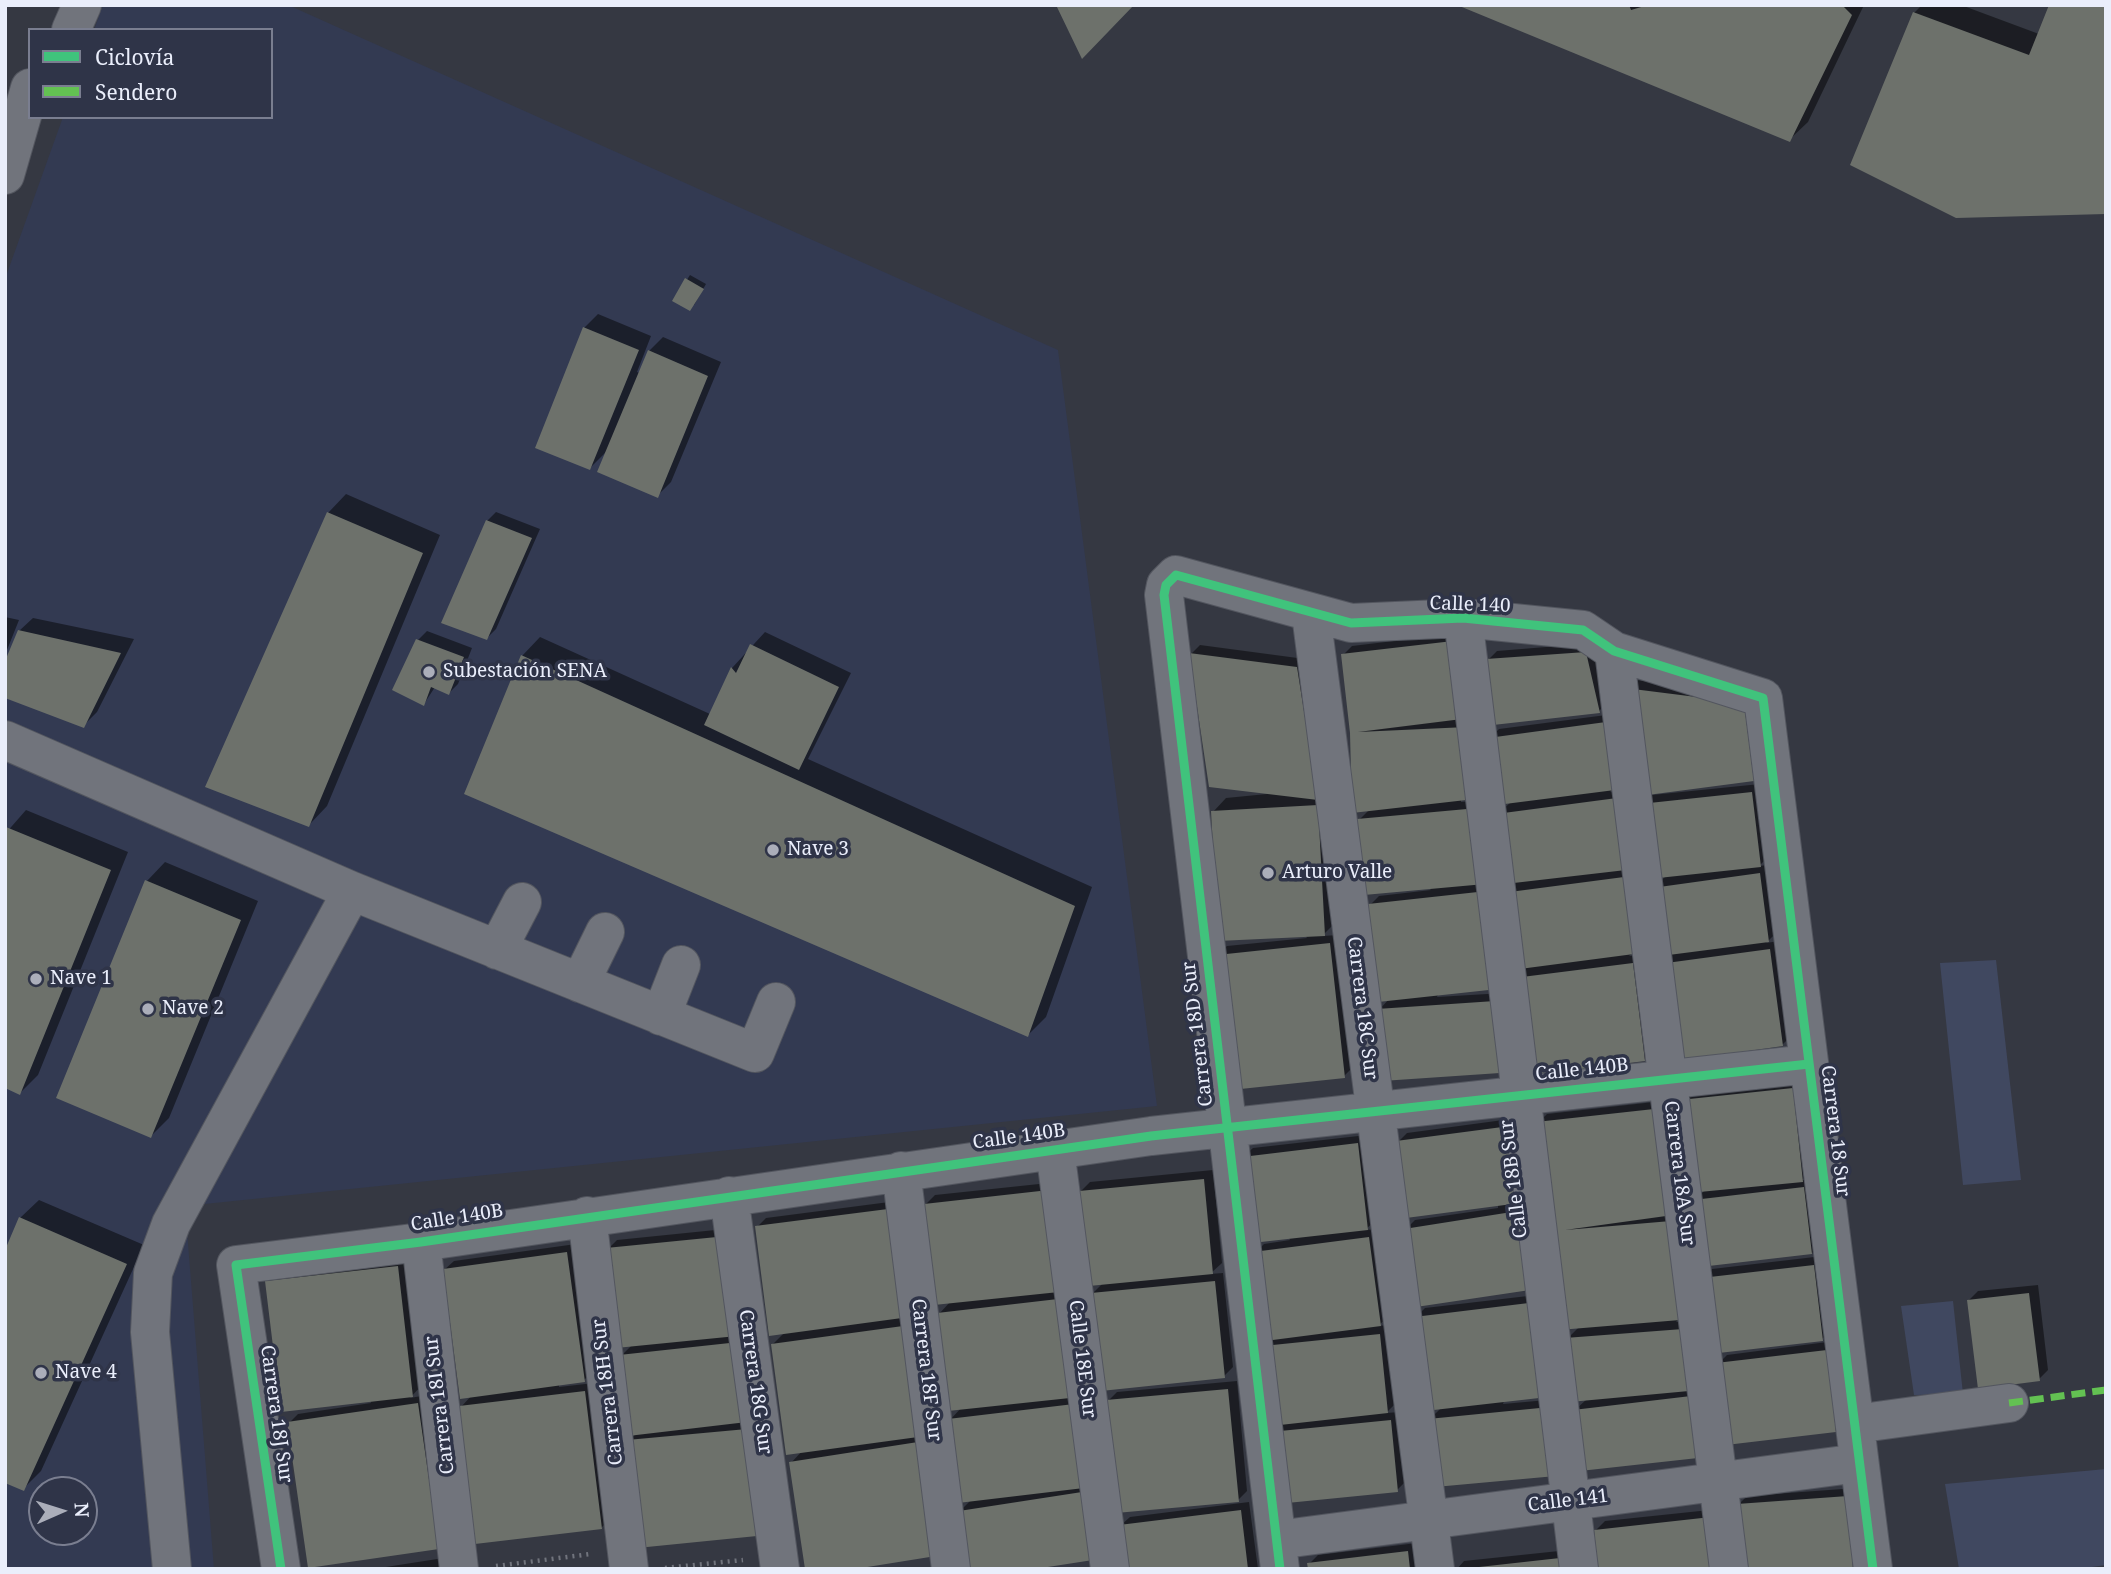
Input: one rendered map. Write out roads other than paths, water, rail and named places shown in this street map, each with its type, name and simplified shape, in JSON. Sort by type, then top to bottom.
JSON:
[{"type":"street","points":[[47,28],[54,5]]},
{"type":"street","points":[[72,28],[82,5]]},
{"type":"street","points":[[8,164],[28,95]]},
{"type":"street","points":[[8,164],[28,119]]},
{"type":"street","name":"Calle 140","points":[[1170,579],[1176,575],[1184,575],[1311,614],[1350,623],[1463,618],[1583,631],[1614,651],[1763,698]]},
{"type":"street","name":"Carrera 18D Sur","points":[[1170,579],[1164,595],[1279,1554]]},
{"type":"street","name":"Carrera 18C Sur","points":[[1311,614],[1435,1569]]},
{"type":"street","name":"Calle 18B Sur","points":[[1463,618],[1579,1569]]},
{"type":"street","name":"Carrera 18A Sur","points":[[1614,651],[1729,1569]]},
{"type":"street","name":"Carrera 18 Sur","points":[[1763,698],[1873,1569]]},
{"type":"street","points":[[5,740],[352,891],[755,1053],[776,1002]]},
{"type":"street","points":[[173,1569],[150,1332],[153,1273],[171,1224],[352,891]]},
{"type":"street","points":[[497,950],[522,902]]},
{"type":"street","points":[[580,983],[605,932]]},
{"type":"street","points":[[661,1016],[681,965]]},
{"type":"street","name":"Calle 140B","points":[[236,1265],[421,1242],[901,1171],[1227,1128],[1808,1064]]},
{"type":"street","name":"Calle 18E Sur","points":[[1055,1150],[1110,1569]]},
{"type":"street","name":"Carrera 18F Sur","points":[[901,1171],[951,1569]]},
{"type":"street","name":"Carrera 18G Sur","points":[[729,1196],[780,1562]]},
{"type":"street","name":"Carrera 18H Sur","points":[[587,1216],[628,1559]]},
{"type":"street","name":"Carrera 18I Sur","points":[[421,1242],[474,1568]]},
{"type":"street","name":"Carrera 18J Sur","points":[[236,1265],[281,1569]]},
{"type":"street","points":[[1855,1424],[2009,1403]]},
{"type":"street","name":"Calle 141","points":[[1279,1554],[1428,1519],[1858,1464]]},
{"type":"place","name":"Subestación SENA","points":[[429,672]]},
{"type":"place","name":"Nave 3","points":[[773,850]]},
{"type":"place","name":"Arturo Valle","points":[[1268,873]]},
{"type":"place","name":"Nave 1","points":[[36,979]]},
{"type":"place","name":"Nave 2","points":[[148,1009]]},
{"type":"place","name":"Nave 4","points":[[41,1373]]}]
